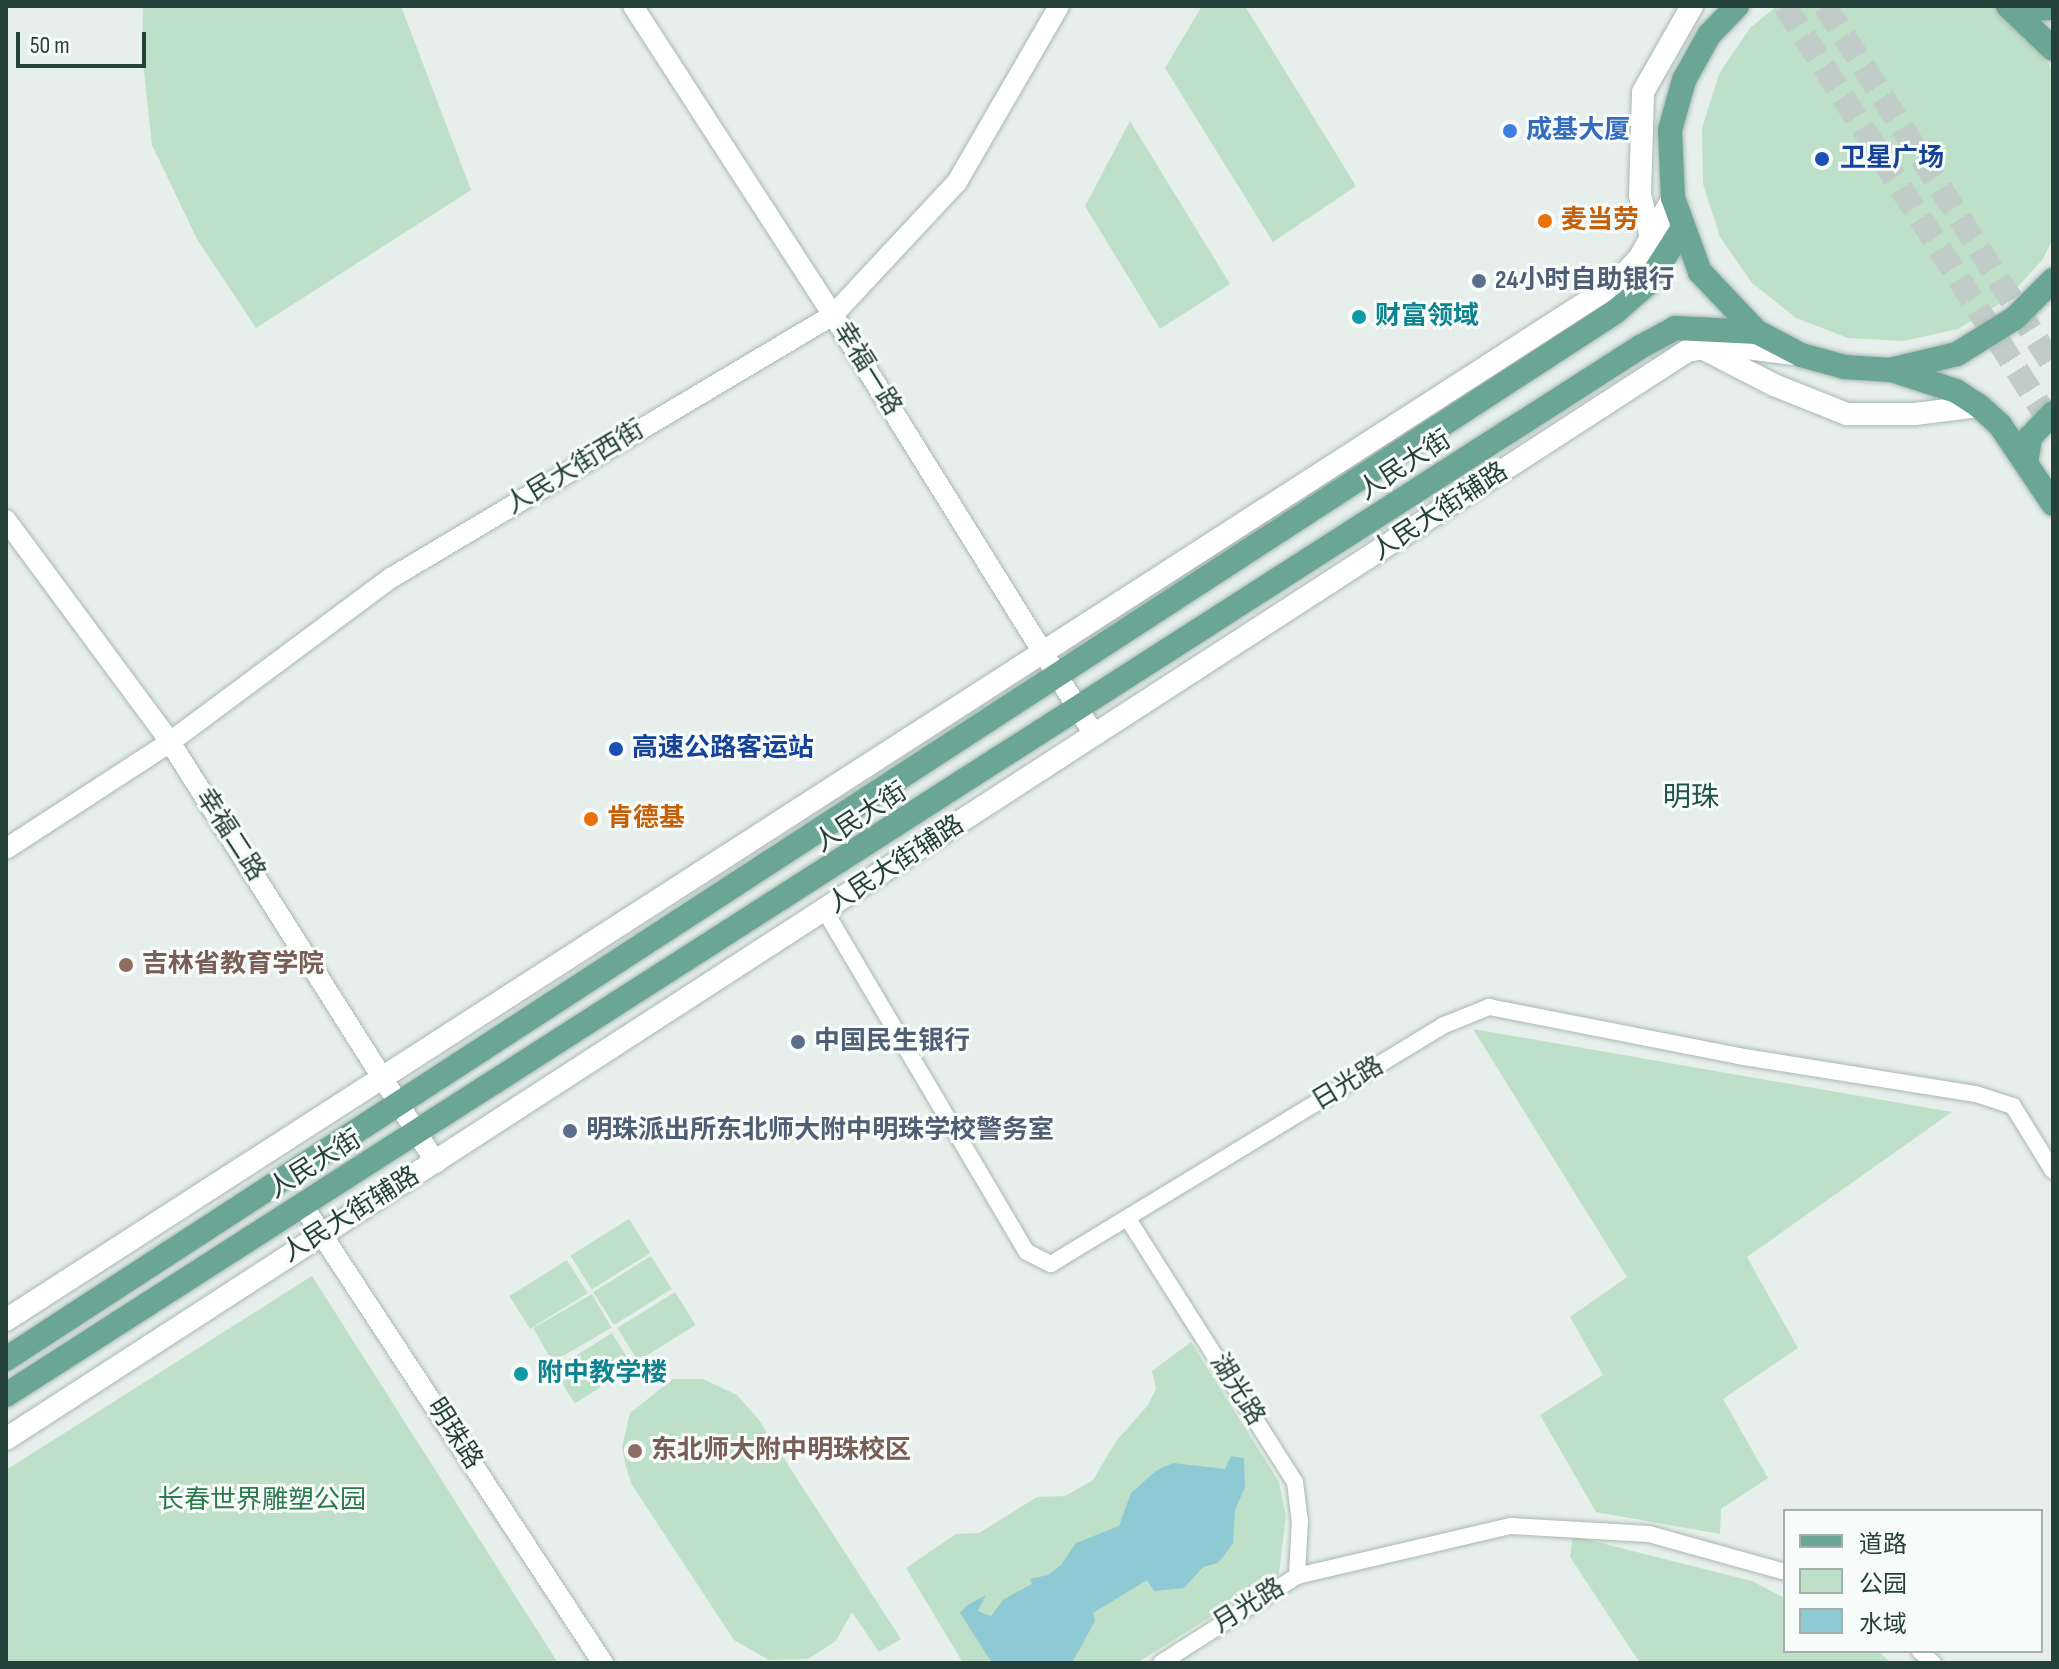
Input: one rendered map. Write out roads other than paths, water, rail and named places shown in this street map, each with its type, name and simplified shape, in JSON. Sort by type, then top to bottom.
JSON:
[{"type":"main road","points":[[1651,237],[1640,195],[1643,92],[1692,6]]},
{"type":"main road","points":[[1717,6],[1709,35],[1684,80],[1670,130],[1673,198],[1681,231],[1700,272],[1757,332],[1801,355],[1845,367],[1890,370],[1956,391],[1979,406],[2026,463],[2053,504]]},
{"type":"main road","points":[[1709,35],[1737,6]]},
{"type":"main road","points":[[2010,8],[2053,8]]},
{"type":"main road","points":[[2010,8],[2053,49]]},
{"type":"main road","points":[[6,1320],[1043,649],[1615,284],[1651,237],[1673,198]]},
{"type":"main road","name":"人民大街","points":[[6,1359],[400,1099],[1615,312],[1647,284],[1681,231]]},
{"type":"main road","points":[[1890,370],[1957,354],[2015,318],[2053,280]]},
{"type":"main road","name":"人民大街","points":[[6,1395],[1675,328],[1757,332]]},
{"type":"main road","name":"人民大街辅路","points":[[6,1439],[321,1231],[436,1163],[1687,351],[1722,345],[1801,355]]},
{"type":"main road","points":[[1703,348],[1774,385],[1847,414],[1915,414],[1979,406]]},
{"type":"main road","points":[[2026,463],[2030,437],[2053,413]]},
{"type":"street","name":"幸福一路","points":[[633,6],[833,315],[1094,735]]},
{"type":"street","name":"人民大街西街","points":[[6,849],[170,742],[391,578],[833,315],[957,182],[1059,6]]},
{"type":"street","name":"幸福二路","points":[[6,520],[170,742],[400,1099],[436,1163]]},
{"type":"street","name":"日光路","points":[[825,911],[1027,1252],[1051,1264],[1442,1026],[1489,1007],[1738,1056],[1976,1094],[2013,1106],[2053,1171]]},
{"type":"street","name":"明珠路","points":[[303,1206],[603,1663]]},
{"type":"street","name":"湖光路","points":[[1128,1219],[1295,1482],[1300,1520],[1297,1576]]},
{"type":"street","name":"月光路","points":[[1161,1663],[1297,1576],[1511,1526],[1649,1534],[1783,1571]]},
{"type":"water","points":[[1231,1456],[1244,1458],[1245,1487],[1235,1510],[1233,1544],[1218,1563],[1203,1567],[1184,1588],[1154,1591],[1147,1580],[1093,1613],[1095,1621],[1072,1663],[992,1663],[960,1613],[966,1606],[986,1595],[978,1611],[991,1616],[1004,1599],[1032,1584],[1030,1579],[1048,1575],[1061,1565],[1076,1543],[1119,1526],[1131,1493],[1157,1470],[1173,1463],[1225,1469]]},
{"type":"tunnel","points":[[1785,6],[2053,427]]},
{"type":"tunnel","points":[[1825,6],[2053,365]]},
{"type":"place","name":"成基大厦","points":[[1510,131]]},
{"type":"place","name":"卫星广场","points":[[1822,159]]},
{"type":"place","name":"麦当劳","points":[[1545,221]]},
{"type":"place","name":"24小时自助银行","points":[[1479,281]]},
{"type":"place","name":"财富领域","points":[[1359,317]]},
{"type":"place","name":"高速公路客运站","points":[[616,749]]},
{"type":"place","name":"肯德基","points":[[591,819]]},
{"type":"place","name":"吉林省教育学院","points":[[126,965]]},
{"type":"place","name":"中国民生银行","points":[[798,1042]]},
{"type":"place","name":"明珠派出所东北师大附中明珠学校警务室","points":[[570,1131]]},
{"type":"place","name":"附中教学楼","points":[[521,1374]]},
{"type":"place","name":"东北师大附中明珠校区","points":[[635,1451]]},
{"type":"district","name":"明珠","points":[[1691,798]]},
{"type":"park label","name":"长春世界雕塑公园","points":[[262,1501]]}]
